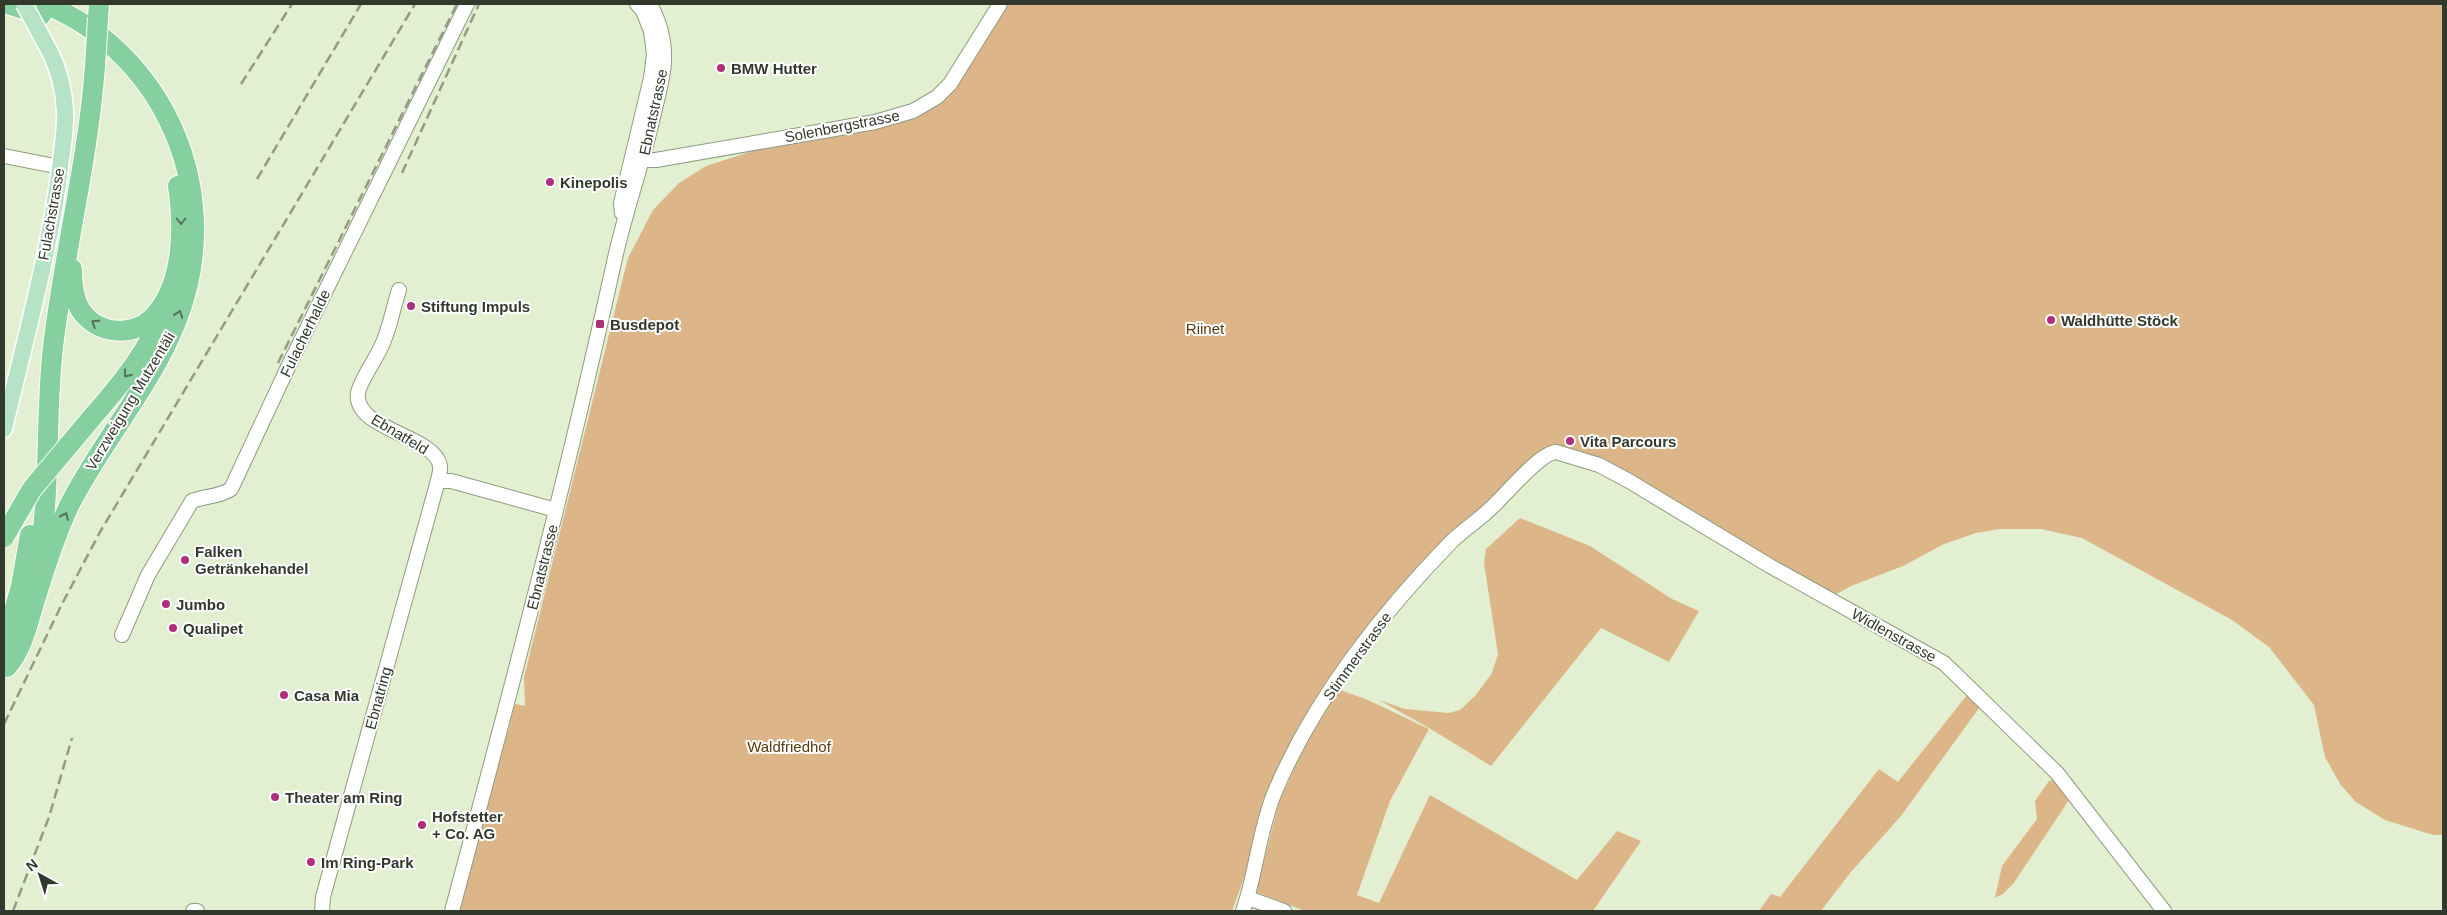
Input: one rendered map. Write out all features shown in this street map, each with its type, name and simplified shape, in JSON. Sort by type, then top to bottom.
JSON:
[{"type":"highway","points":[[8,4],[64,25],[98,48],[127,76],[150,108],[167,144],[179,191],[180,244],[172,284],[157,312],[143,324],[118,331],[97,325],[82,311],[74,292],[72,229]]},
{"type":"highway","name":"Verzweigung Mutzentäli","points":[[5,671],[19,652],[52,545],[69,506],[92,465],[146,381],[174,328],[189,281],[195,237],[193,197],[187,164],[170,122],[156,96],[132,65],[104,38],[71,16],[45,4]]},
{"type":"highway","points":[[5,671],[24,619],[40,549],[45,507],[52,357],[58,306],[86,152],[94,9]]},
{"type":"highway","points":[[4,646],[21,586],[29,545],[37,457],[42,353],[91,63]]},
{"type":"highway","name":"Verzweigung Mutzentäli","points":[[4,537],[32,489],[131,370],[150,340],[167,304],[172,284]]},
{"type":"main road","name":"Fulachstrasse","points":[[4,429],[50,231],[60,167],[65,110],[60,76],[50,52],[24,4]]},
{"type":"street","name":"Fulacherhalde","points":[[122,635],[148,575],[192,501],[204,497],[221,496],[231,490],[293,356],[467,4]]},
{"type":"street","name":"Ebnatstrasse","points":[[452,911],[514,680],[556,510],[623,221],[630,205],[654,54],[651,31],[643,11],[637,4]]},
{"type":"street","name":"Ebnatstrasse","points":[[637,158],[664,62],[662,28],[650,4]]},
{"type":"street","name":"Solenbergstrasse","points":[[637,158],[656,160],[875,122],[913,111],[945,91],[1000,4]]},
{"type":"street","points":[[4,156],[60,167]]},
{"type":"street","name":"Ebnatfeld","points":[[399,290],[383,344],[358,393],[360,405],[368,414],[391,430],[430,450],[437,457],[440,467]]},
{"type":"street","name":"Stimmerstrasse","points":[[1246,905],[1274,796],[1304,732],[1332,687],[1380,621],[1452,541],[1491,509],[1535,465],[1551,452]]},
{"type":"street","name":"Widlenstrasse","points":[[1551,452],[1599,466],[1629,481],[1770,566],[1944,663],[2057,773],[2164,911]]},
{"type":"street","name":"Ebnatring","points":[[322,911],[324,897],[440,467]]},
{"type":"street","points":[[436,484],[441,481],[451,481],[556,510]]},
{"type":"street","points":[[1246,905],[1284,911]]},
{"type":"green space","name":"Riinet","points":[[1000,4],[2443,4],[2443,835],[2433,835],[2385,820],[2356,802],[2340,784],[2325,757],[2314,705],[2269,647],[2232,620],[2082,538],[2041,529],[2000,529],[1976,533],[1944,544],[1903,566],[1851,586],[1829,598],[1629,481],[1556,452],[1452,541],[1332,687],[1368,700],[1429,729],[1390,801],[1357,895],[1379,903],[1430,795],[1577,880],[1617,831],[1641,841],[1593,911],[1305,911],[1256,892],[1279,802],[1329,693],[1304,732],[1249,864],[1232,911],[459,910],[515,704],[525,706],[524,677],[628,258],[653,210],[679,183],[706,166],[812,132],[875,122],[937,97]]},
{"type":"green space","points":[[1520,518],[1590,546],[1672,599],[1699,611],[1669,662],[1601,628],[1491,766],[1379,700],[1405,709],[1449,713],[1460,710],[1475,696],[1492,673],[1498,654],[1484,563],[1486,549]]},
{"type":"green space","points":[[1971,690],[1980,701],[1979,708],[1901,816],[1850,873],[1821,911],[1759,911],[1771,894],[1780,897],[1879,769],[1898,782]]},
{"type":"green space","points":[[2058,779],[2071,797],[2013,884],[2003,894],[1995,898],[2002,866],[2037,819],[2035,801],[2049,781]]},
{"type":"railway","points":[[241,84],[292,4]]},
{"type":"railway","points":[[257,179],[361,4]]},
{"type":"railway","points":[[4,724],[61,606],[100,532],[415,4]]},
{"type":"railway","points":[[278,363],[457,4]]},
{"type":"railway","points":[[402,173],[479,4]]},
{"type":"railway","points":[[13,911],[49,817],[72,738]]},
{"type":"place","name":"BMW Hutter","points":[[721,68]]},
{"type":"place","name":"Kinepolis","points":[[550,182]]},
{"type":"place","name":"Stiftung Impuls","points":[[411,306]]},
{"type":"place","name":"Waldhütte Stöck","points":[[2051,320]]},
{"type":"place","name":"Busdepot","points":[[600,324]]},
{"type":"place","name":"Vita Parcours","points":[[1570,441]]},
{"type":"place","name":"Falken Getränkehandel","points":[[185,560]]},
{"type":"place","name":"Jumbo","points":[[166,604]]},
{"type":"place","name":"Qualipet","points":[[173,628]]},
{"type":"place","name":"Casa Mia","points":[[284,695]]},
{"type":"place","name":"Theater am Ring","points":[[275,797]]},
{"type":"place","name":"Hofstetter + Co. AG","points":[[422,825]]},
{"type":"place","name":"Im Ring-Park","points":[[311,862]]},
{"type":"park label","name":"Waldfriedhof","points":[[789,746]]}]
